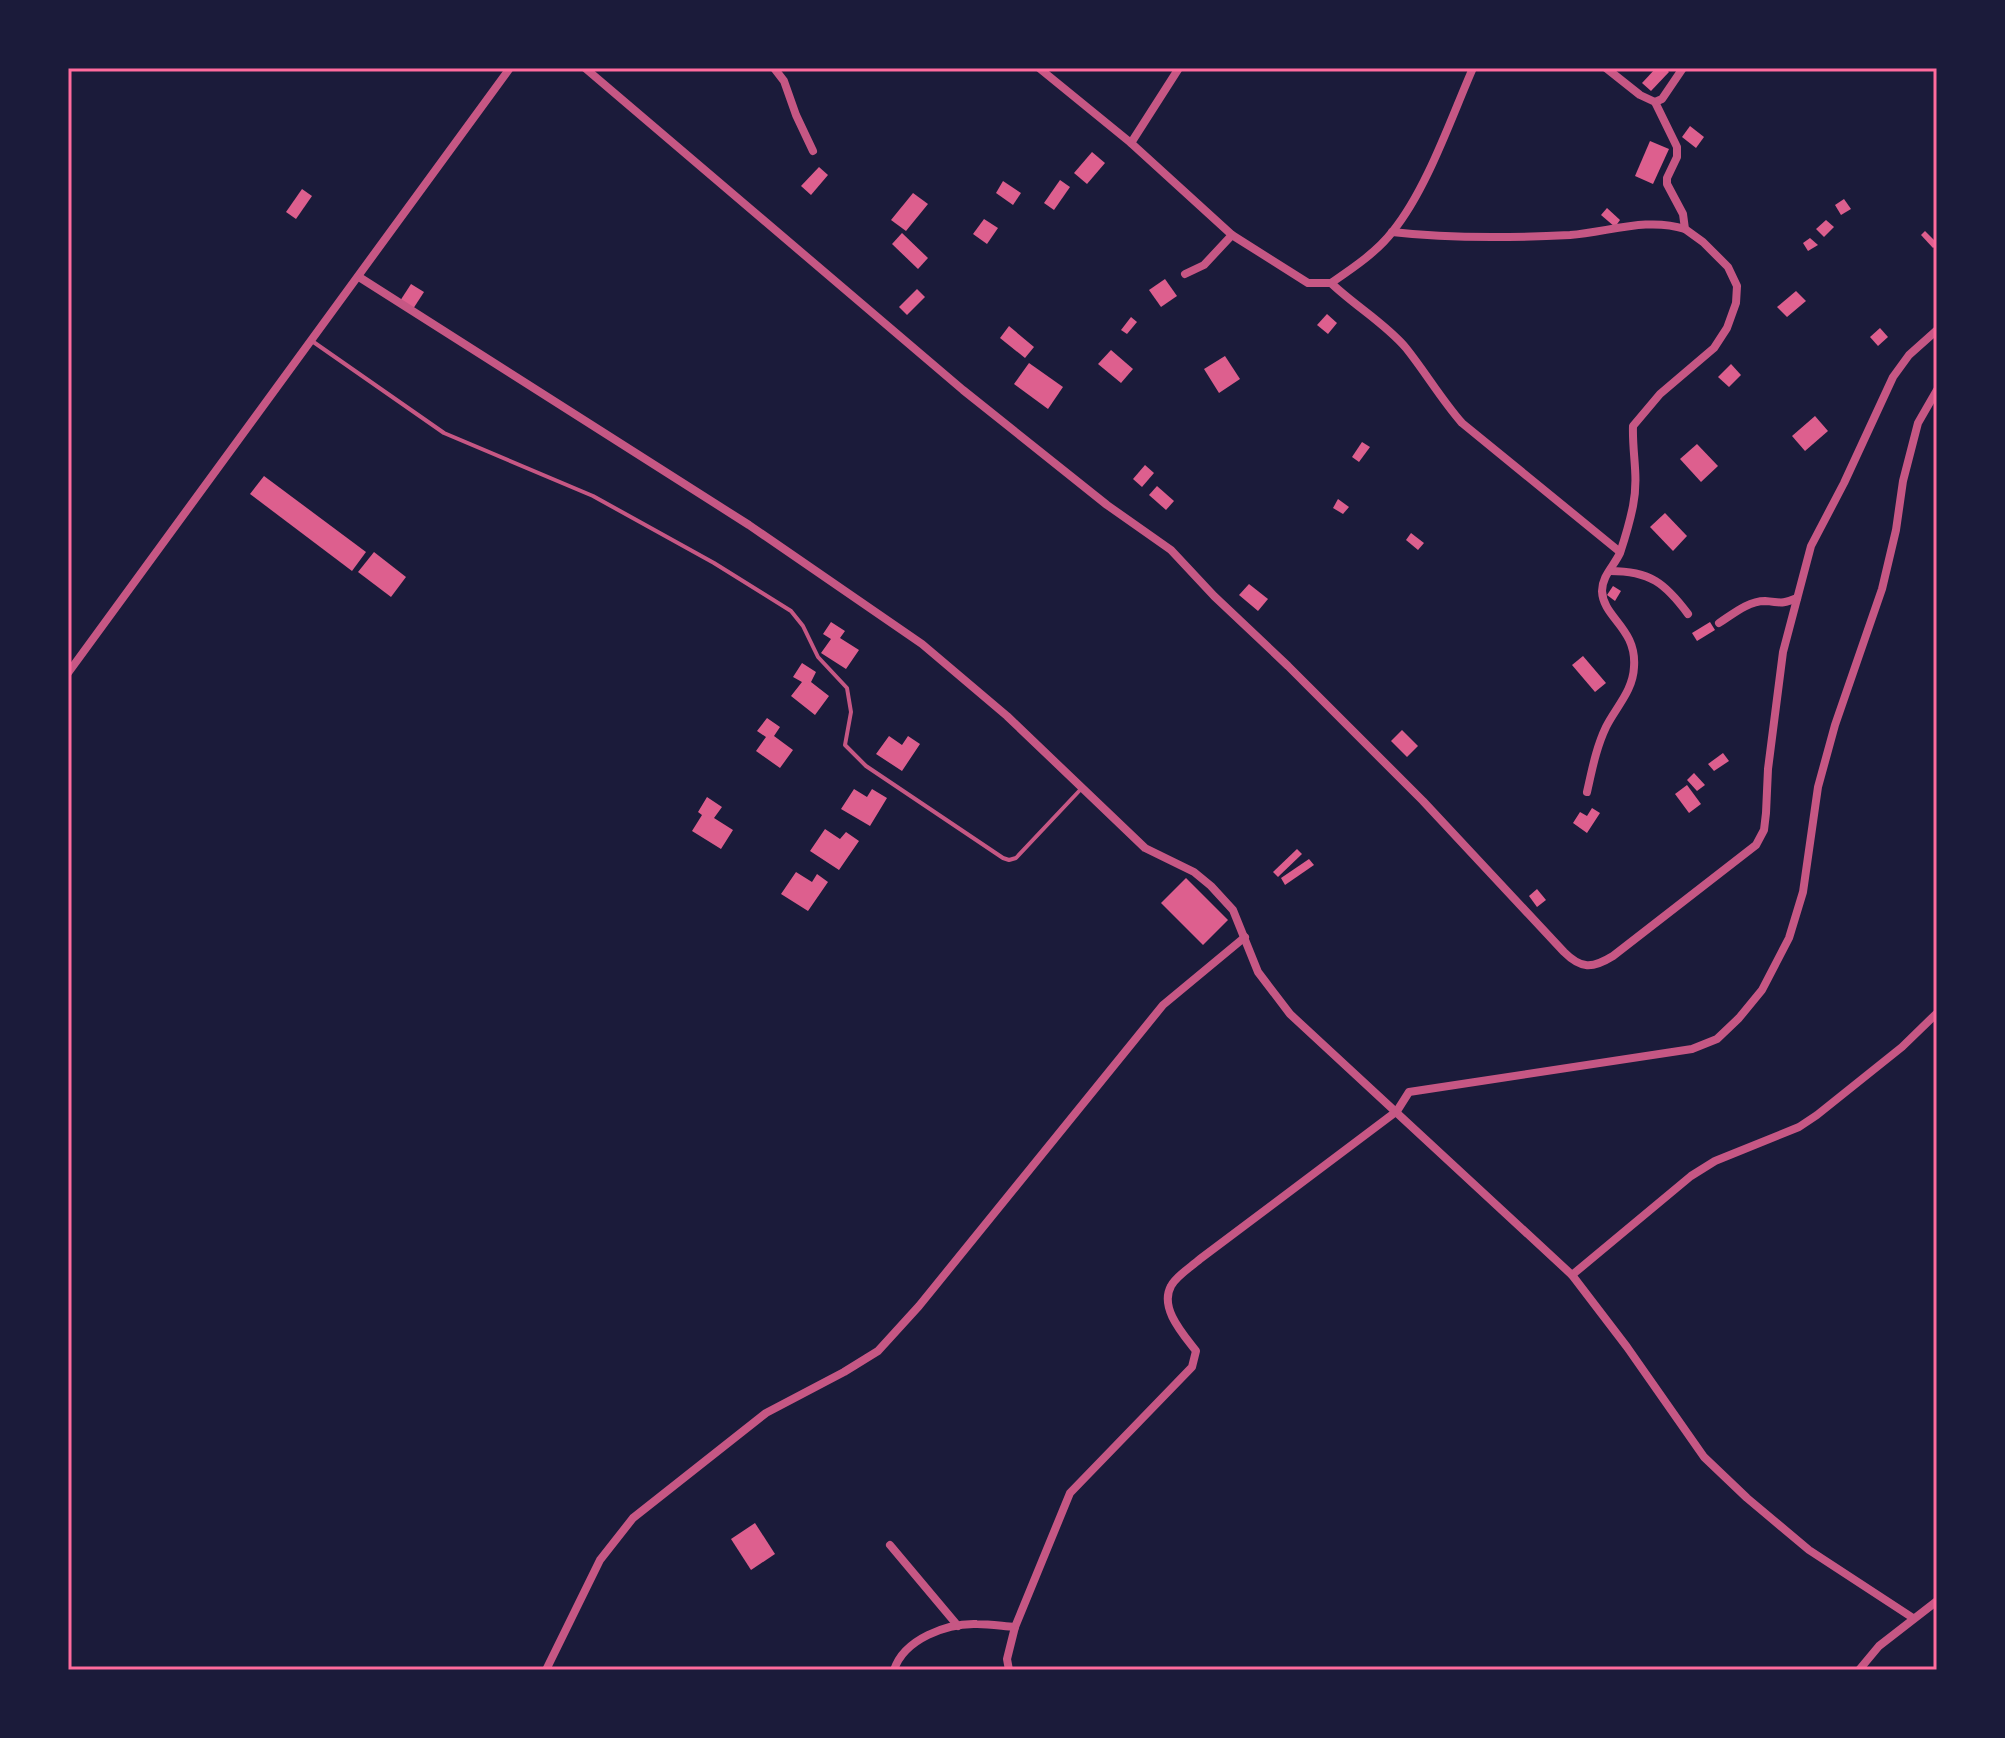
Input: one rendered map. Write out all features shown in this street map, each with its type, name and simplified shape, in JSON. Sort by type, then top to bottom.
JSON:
[{"type":"street","points":[[68,673],[510,68]]},
{"type":"street","points":[[585,68],[963,390],[1107,505],[1171,550],[1423,801],[1576,964],[1587,967],[1613,956],[1756,845],[1764,830],[1778,687],[1811,546],[1844,483],[1884,393],[1909,355],[1937,330]]},
{"type":"street","points":[[774,68],[784,81],[813,151]]},
{"type":"street","points":[[1039,68],[1131,143],[1232,235],[1308,283],[1331,283],[1354,268],[1392,232],[1429,170],[1473,68]]},
{"type":"street","points":[[1131,143],[1179,68]]},
{"type":"street","points":[[1606,68],[1640,95],[1655,102],[1677,147],[1677,157],[1667,184],[1683,214],[1685,229]]},
{"type":"street","points":[[1655,102],[1662,99],[1683,68]]},
{"type":"street","points":[[1392,232],[1445,238],[1510,237],[1601,232],[1651,222],[1685,229],[1728,267],[1737,286],[1736,303],[1727,328],[1714,348],[1660,394],[1633,426],[1637,471],[1633,508],[1620,552],[1602,581],[1602,599],[1626,629],[1634,647],[1634,667],[1631,684],[1606,726],[1587,792]]},
{"type":"street","points":[[1185,274],[1204,265],[1232,235]]},
{"type":"street","points":[[359,277],[749,525],[922,644],[1007,716],[1145,848],[1194,872],[1211,886],[1233,910],[1258,972],[1290,1014],[1572,1275],[1704,1457],[1809,1550],[1913,1618]]},
{"type":"street","points":[[1331,283],[1406,348],[1441,399],[1462,423],[1620,552]]},
{"type":"street","points":[[1009,1670],[1007,1659],[1015,1627],[1070,1493],[1192,1367],[1196,1358],[1196,1351],[1171,1313],[1166,1299],[1171,1284],[1397,1111],[1409,1092],[1692,1049],[1717,1039],[1762,990],[1789,938],[1803,892],[1818,787],[1835,725],[1882,589],[1918,423],[1937,390]]},
{"type":"street","points":[[1610,571],[1635,571],[1653,577],[1675,596],[1688,614]]},
{"type":"street","points":[[1719,623],[1746,605],[1765,601],[1780,604],[1797,598]]},
{"type":"street","points":[[546,1670],[600,1560],[633,1518],[766,1413],[831,1380],[878,1351],[919,1306],[1163,1005],[1245,937]]},
{"type":"street","points":[[1572,1275],[1691,1176],[1715,1161],[1799,1127],[1817,1115],[1902,1047],[1937,1013]]},
{"type":"street","points":[[890,1545],[958,1626]]},
{"type":"street","points":[[1859,1670],[1879,1646],[1937,1601]]},
{"type":"street","points":[[894,1670],[912,1644],[940,1630],[975,1623],[1015,1627]]},
{"type":"lane","points":[[312,341],[444,433],[593,496],[714,563],[791,611],[803,626],[818,657],[847,688],[851,712],[845,745],[866,766],[1003,858],[1016,858],[1082,788]]},
{"type":"building","points":[[1656,68],[1665,68],[1669,72],[1651,91],[1642,83]]},
{"type":"building","points":[[1690,126],[1704,137],[1696,148],[1682,137]]},
{"type":"building","points":[[1650,141],[1669,149],[1653,184],[1635,176]]},
{"type":"building","points":[[1092,152],[1105,163],[1087,184],[1074,173]]},
{"type":"building","points":[[819,167],[828,175],[811,195],[801,186]]},
{"type":"building","points":[[1060,180],[1070,187],[1054,210],[1044,203]]},
{"type":"building","points":[[1003,181],[1021,193],[1013,205],[996,193]]},
{"type":"building","points":[[302,189],[312,196],[296,219],[286,212]]},
{"type":"building","points":[[913,193],[928,204],[906,231],[891,220]]},
{"type":"building","points":[[1844,199],[1851,209],[1841,215],[1835,205]]},
{"type":"building","points":[[1607,208],[1620,220],[1615,227],[1601,215]]},
{"type":"building","points":[[984,219],[998,228],[987,244],[973,234]]},
{"type":"building","points":[[1826,220],[1834,227],[1824,237],[1816,229]]},
{"type":"building","points":[[1925,231],[1937,243],[1933,248],[1921,235]]},
{"type":"building","points":[[902,233],[928,258],[918,269],[892,244]]},
{"type":"building","points":[[1810,238],[1818,245],[1808,251],[1803,243]]},
{"type":"building","points":[[1165,279],[1177,296],[1161,307],[1149,290]]},
{"type":"building","points":[[411,284],[424,292],[413,309],[400,301]]},
{"type":"building","points":[[917,289],[925,297],[907,315],[899,307]]},
{"type":"building","points":[[1796,291],[1806,301],[1787,317],[1777,307]]},
{"type":"building","points":[[1327,314],[1337,323],[1328,334],[1317,325]]},
{"type":"building","points":[[1131,317],[1137,322],[1127,334],[1121,330]]},
{"type":"building","points":[[1009,326],[1034,347],[1025,358],[1000,338]]},
{"type":"building","points":[[1880,328],[1888,337],[1878,346],[1870,337]]},
{"type":"building","points":[[1111,350],[1133,369],[1121,383],[1098,364]]},
{"type":"building","points":[[1225,356],[1240,379],[1219,393],[1204,369]]},
{"type":"building","points":[[1029,363],[1063,387],[1048,409],[1014,384]]},
{"type":"building","points":[[1731,364],[1741,375],[1729,387],[1718,377]]},
{"type":"building","points":[[1815,416],[1828,431],[1805,451],[1792,436]]},
{"type":"building","points":[[1362,442],[1370,447],[1359,462],[1352,457]]},
{"type":"building","points":[[1697,444],[1718,466],[1701,482],[1680,459]]},
{"type":"building","points":[[1145,465],[1154,473],[1142,487],[1133,479]]},
{"type":"building","points":[[264,476],[366,552],[352,571],[250,494]]},
{"type":"building","points":[[1157,486],[1174,501],[1166,510],[1149,495]]},
{"type":"building","points":[[1338,499],[1349,507],[1343,514],[1333,508]]},
{"type":"building","points":[[1665,513],[1687,536],[1673,551],[1650,527]]},
{"type":"building","points":[[1411,533],[1424,543],[1418,550],[1406,540]]},
{"type":"building","points":[[374,552],[406,577],[391,597],[358,572]]},
{"type":"building","points":[[1249,584],[1268,599],[1258,611],[1239,595]]},
{"type":"building","points":[[1613,586],[1621,591],[1615,601],[1607,595]]},
{"type":"building","points":[[831,622],[845,631],[840,638],[859,650],[846,669],[821,653],[831,639],[823,634]]},
{"type":"building","points":[[1710,622],[1715,630],[1697,641],[1692,633]]},
{"type":"building","points":[[1583,656],[1606,683],[1595,692],[1572,665]]},
{"type":"building","points":[[802,663],[816,672],[811,682],[829,696],[815,715],[791,696],[802,682],[793,677]]},
{"type":"building","points":[[767,718],[780,727],[774,736],[793,750],[780,768],[756,751],[766,737],[757,731]]},
{"type":"building","points":[[1402,730],[1418,746],[1407,757],[1391,741]]},
{"type":"building","points":[[889,736],[902,745],[908,736],[920,744],[902,771],[876,754]]},
{"type":"building","points":[[1723,753],[1729,761],[1714,771],[1708,764]]},
{"type":"building","points":[[1694,773],[1705,785],[1697,791],[1687,780]]},
{"type":"building","points":[[1687,785],[1701,804],[1689,813],[1675,794]]},
{"type":"building","points":[[854,789],[867,797],[872,789],[887,798],[870,826],[841,809]]},
{"type":"building","points":[[707,797],[722,807],[714,818],[733,830],[721,849],[692,831],[702,815],[698,812]]},
{"type":"building","points":[[1592,808],[1600,813],[1587,833],[1573,823],[1580,812],[1587,816]]},
{"type":"building","points":[[825,829],[840,839],[846,832],[859,841],[839,870],[810,851]]},
{"type":"building","points":[[1297,849],[1302,854],[1278,877],[1273,872]]},
{"type":"building","points":[[1309,859],[1314,865],[1285,885],[1281,878]]},
{"type":"building","points":[[796,872],[812,882],[817,874],[828,882],[808,911],[781,894]]},
{"type":"building","points":[[1186,878],[1228,920],[1203,945],[1161,903]]},
{"type":"building","points":[[1537,889],[1546,900],[1537,907],[1529,896]]},
{"type":"building","points":[[755,1523],[775,1554],[751,1570],[731,1539]]}]
